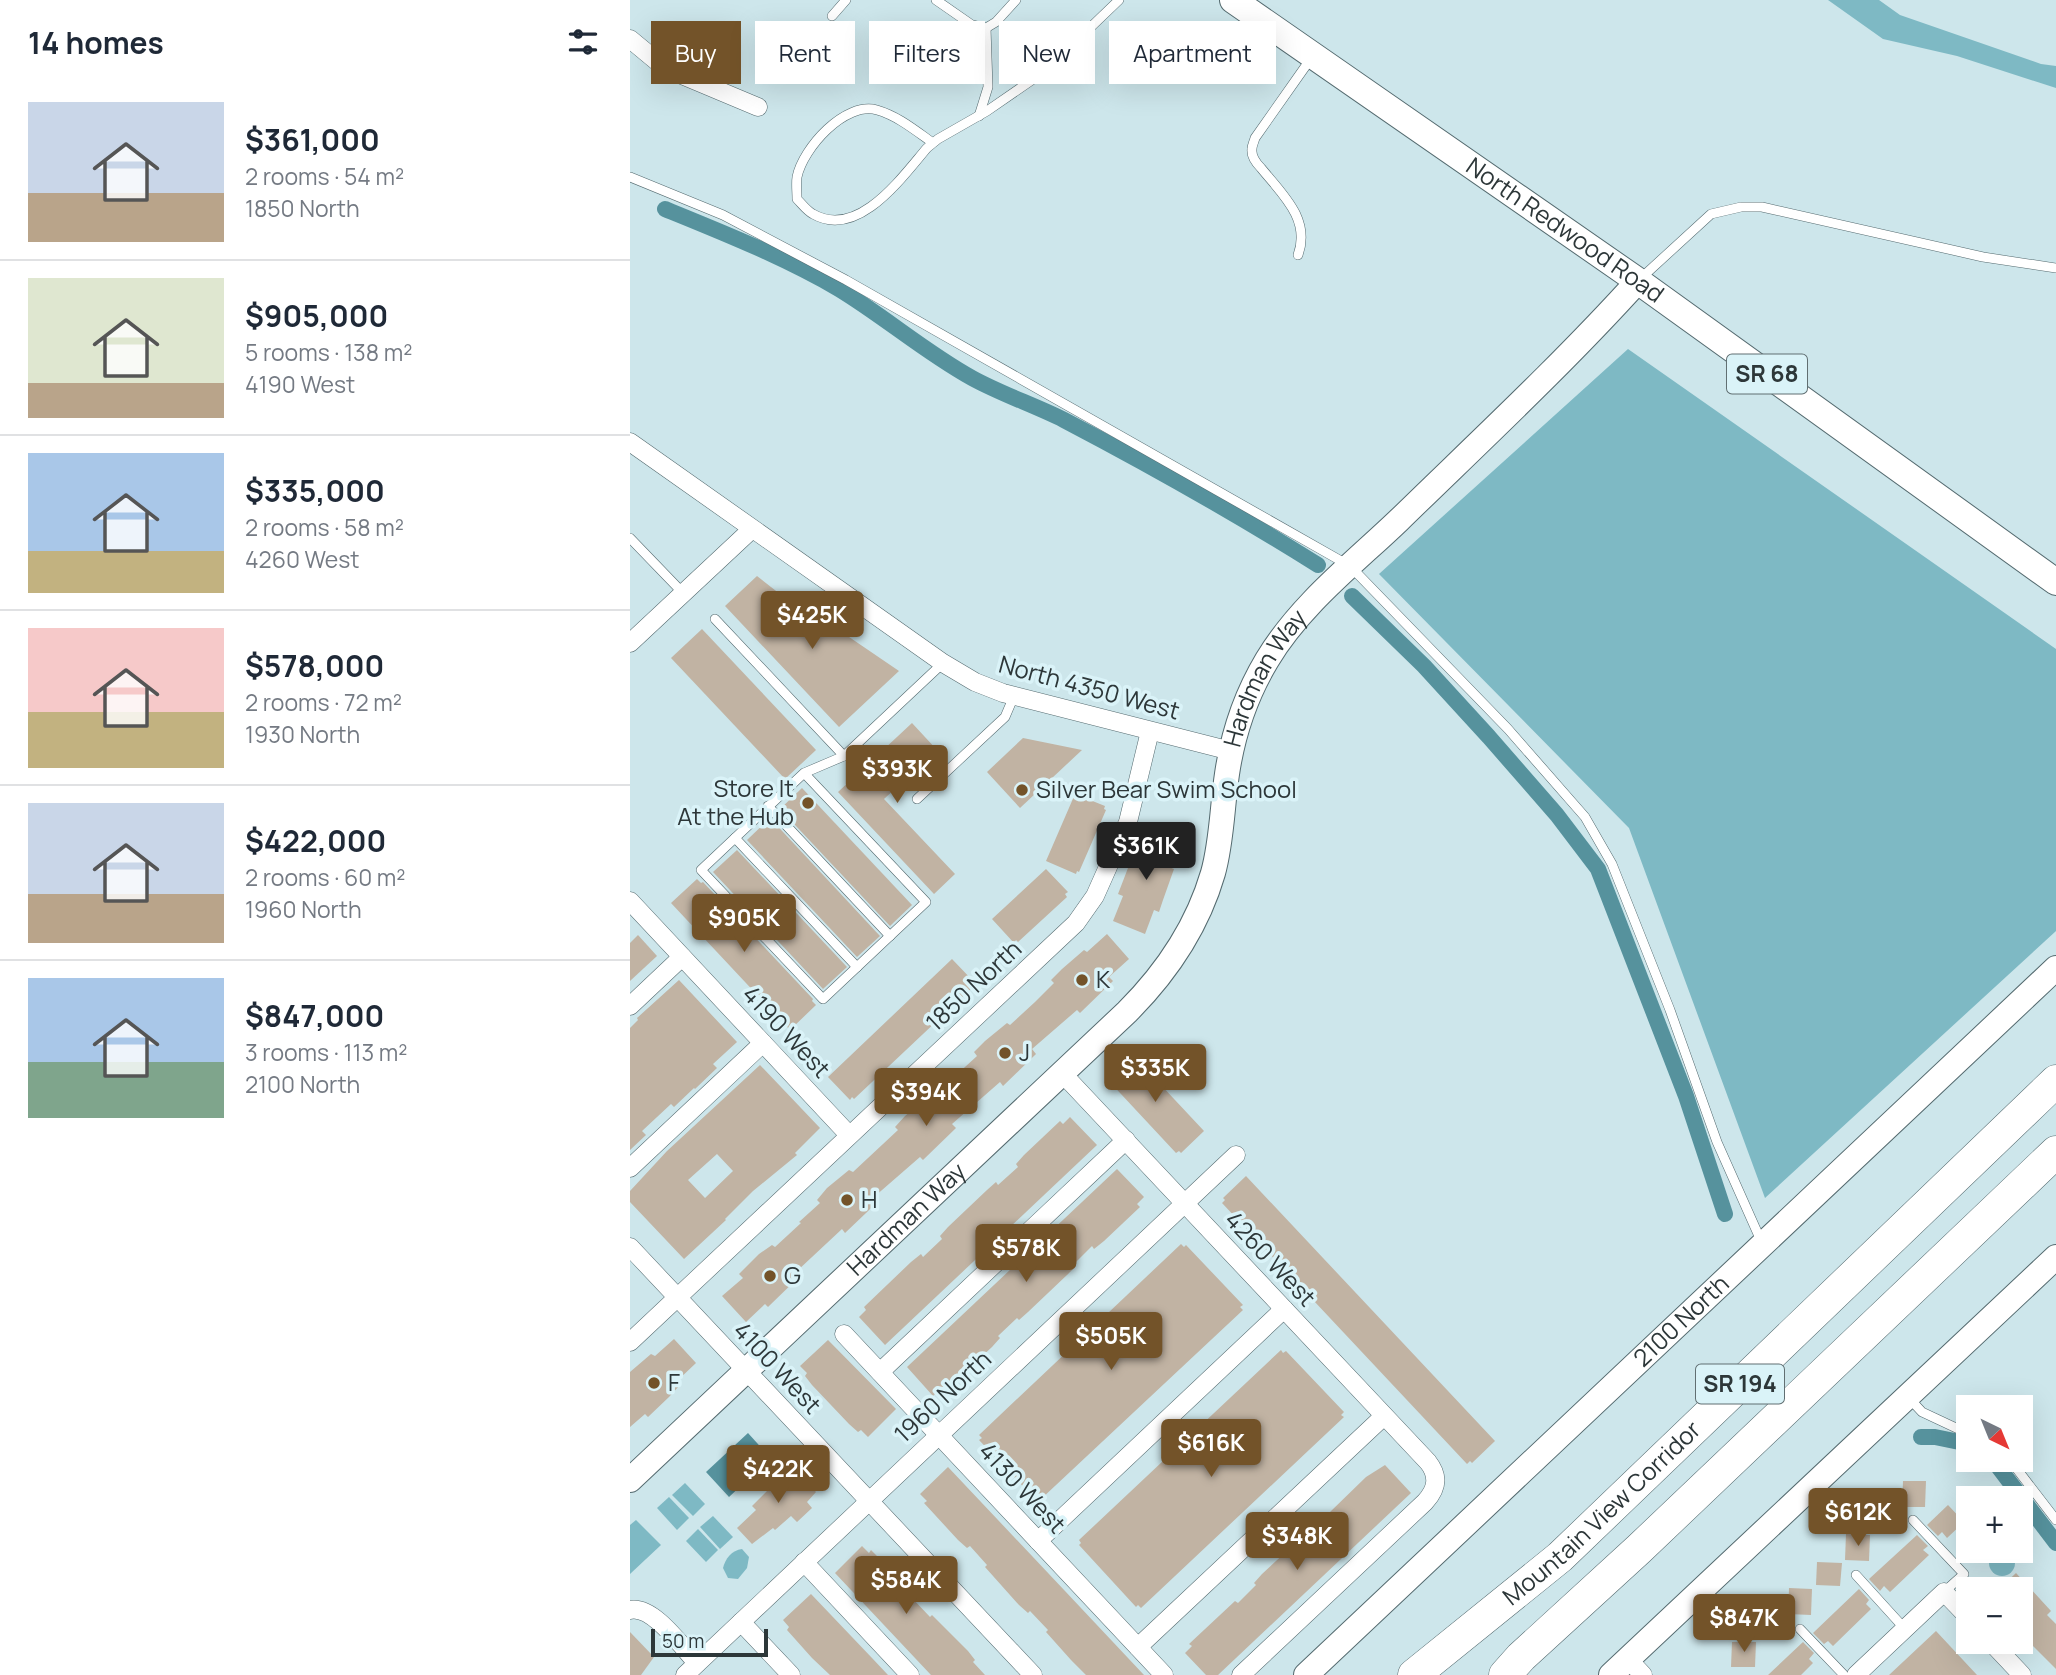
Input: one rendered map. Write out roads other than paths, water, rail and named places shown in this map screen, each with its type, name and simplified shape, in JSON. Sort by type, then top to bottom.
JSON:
[{"type":"highway","name":"Mountain View Corridor","points":[[1414,1675],[1560,1557],[2056,1082]]},
{"type":"highway","name":"Mountain View Corridor","points":[[1506,1675],[1521,1657],[1639,1549],[2056,1152]]},
{"type":"main road","name":"North Redwood Road","points":[[1233,0],[1638,281],[2056,582]]},
{"type":"main road","name":"Hardman Way","points":[[630,1480],[1147,993],[1173,960],[1199,911],[1212,875],[1221,831],[1231,751],[1247,698],[1268,658],[1297,619],[1526,398],[1638,281]]},
{"type":"main road","name":"2100 North","points":[[1306,1675],[2056,968]]},
{"type":"main road","points":[[1627,1670],[1907,1396],[2056,1257]]},
{"type":"street","points":[[630,39],[653,61],[671,72],[758,107]]},
{"type":"street","name":"North 4350 West","points":[[630,442],[943,663],[975,682],[1014,696],[1231,751]]},
{"type":"street","points":[[630,643],[752,529]]},
{"type":"street","name":"1850 North","points":[[630,1342],[1083,916],[1095,896],[1128,822],[1150,731]]},
{"type":"street","name":"4190 West","points":[[630,901],[849,1135]]},
{"type":"street","points":[[630,1006],[682,957]]},
{"type":"street","points":[[630,1168],[762,1043]]},
{"type":"street","name":"4260 West","points":[[1062,1073],[1432,1468],[1436,1482],[1434,1490],[1425,1502],[1241,1675]]},
{"type":"street","points":[[880,1372],[1126,1140]]},
{"type":"street","name":"1960 North","points":[[691,1669],[1236,1155]]},
{"type":"street","name":"4100 West","points":[[630,1247],[1033,1675]]},
{"type":"street","points":[[1038,1541],[1284,1309]]},
{"type":"street","name":"4130 West","points":[[844,1334],[1164,1675]]},
{"type":"street","points":[[1138,1647],[1384,1416]]},
{"type":"street","points":[[804,1562],[910,1675]]},
{"type":"street","points":[[1856,1675],[1944,1592],[1956,1604]]},
{"type":"street","points":[[634,1610],[656,1619],[691,1669]]},
{"type":"street","points":[[741,1622],[791,1675]]},
{"type":"street","points":[[2002,1654],[2022,1675]]},
{"type":"lane","points":[[832,16],[846,0]]},
{"type":"lane","points":[[936,0],[972,25],[986,28],[996,22],[1016,0]]},
{"type":"lane","points":[[933,143],[897,119],[876,109],[861,109],[841,117],[806,156],[797,177],[797,199],[811,214],[832,221],[860,215],[891,190],[933,143],[979,116],[1045,71],[1119,0]]},
{"type":"lane","points":[[979,116],[988,87],[986,28]]},
{"type":"lane","points":[[1298,255],[1301,246],[1300,221],[1295,210],[1254,160],[1252,149],[1255,138],[1313,56]]},
{"type":"lane","points":[[630,177],[723,215],[846,280],[1350,566],[1508,729],[1585,817],[1612,864],[1670,1010],[1717,1142],[1763,1245]]},
{"type":"lane","points":[[1638,281],[1712,214],[1741,207],[1762,207],[1983,257],[2056,268]]},
{"type":"lane","points":[[630,538],[683,593]]},
{"type":"lane","points":[[715,619],[844,757]]},
{"type":"lane","points":[[804,773],[926,902],[823,999],[701,870],[804,773],[844,757],[943,663]]},
{"type":"lane","points":[[917,799],[1004,717],[1014,696]]},
{"type":"lane","points":[[768,806],[890,936]]},
{"type":"lane","points":[[734,838],[857,967]]},
{"type":"lane","points":[[1907,1396],[1922,1412],[1956,1428]]},
{"type":"lane","points":[[2019,1472],[2056,1520]]},
{"type":"lane","points":[[1913,1520],[1964,1574],[1944,1592]]},
{"type":"lane","points":[[1856,1575],[1905,1629]]},
{"type":"lane","points":[[1800,1629],[1844,1675]]},
{"type":"waterway","points":[[665,209],[754,246],[818,277],[972,378],[1064,420],[1128,454],[1318,565]]},
{"type":"waterway","points":[[1352,596],[1424,666],[1489,737],[1557,815],[1598,869],[1686,1096],[1725,1214]]},
{"type":"waterway","points":[[1921,1437],[1956,1441]]},
{"type":"waterway","points":[[2002,1472],[2056,1543]]},
{"type":"place","name":"Silver Bear Swim School","points":[[1022,790]]},
{"type":"place","name":"Store It At the Hub","points":[[808,803]]},
{"type":"place","name":"K","points":[[1082,980]]},
{"type":"place","name":"J","points":[[1005,1053]]},
{"type":"place","name":"H","points":[[847,1200]]},
{"type":"place","name":"G","points":[[770,1276]]},
{"type":"place","name":"F","points":[[654,1383]]}]
